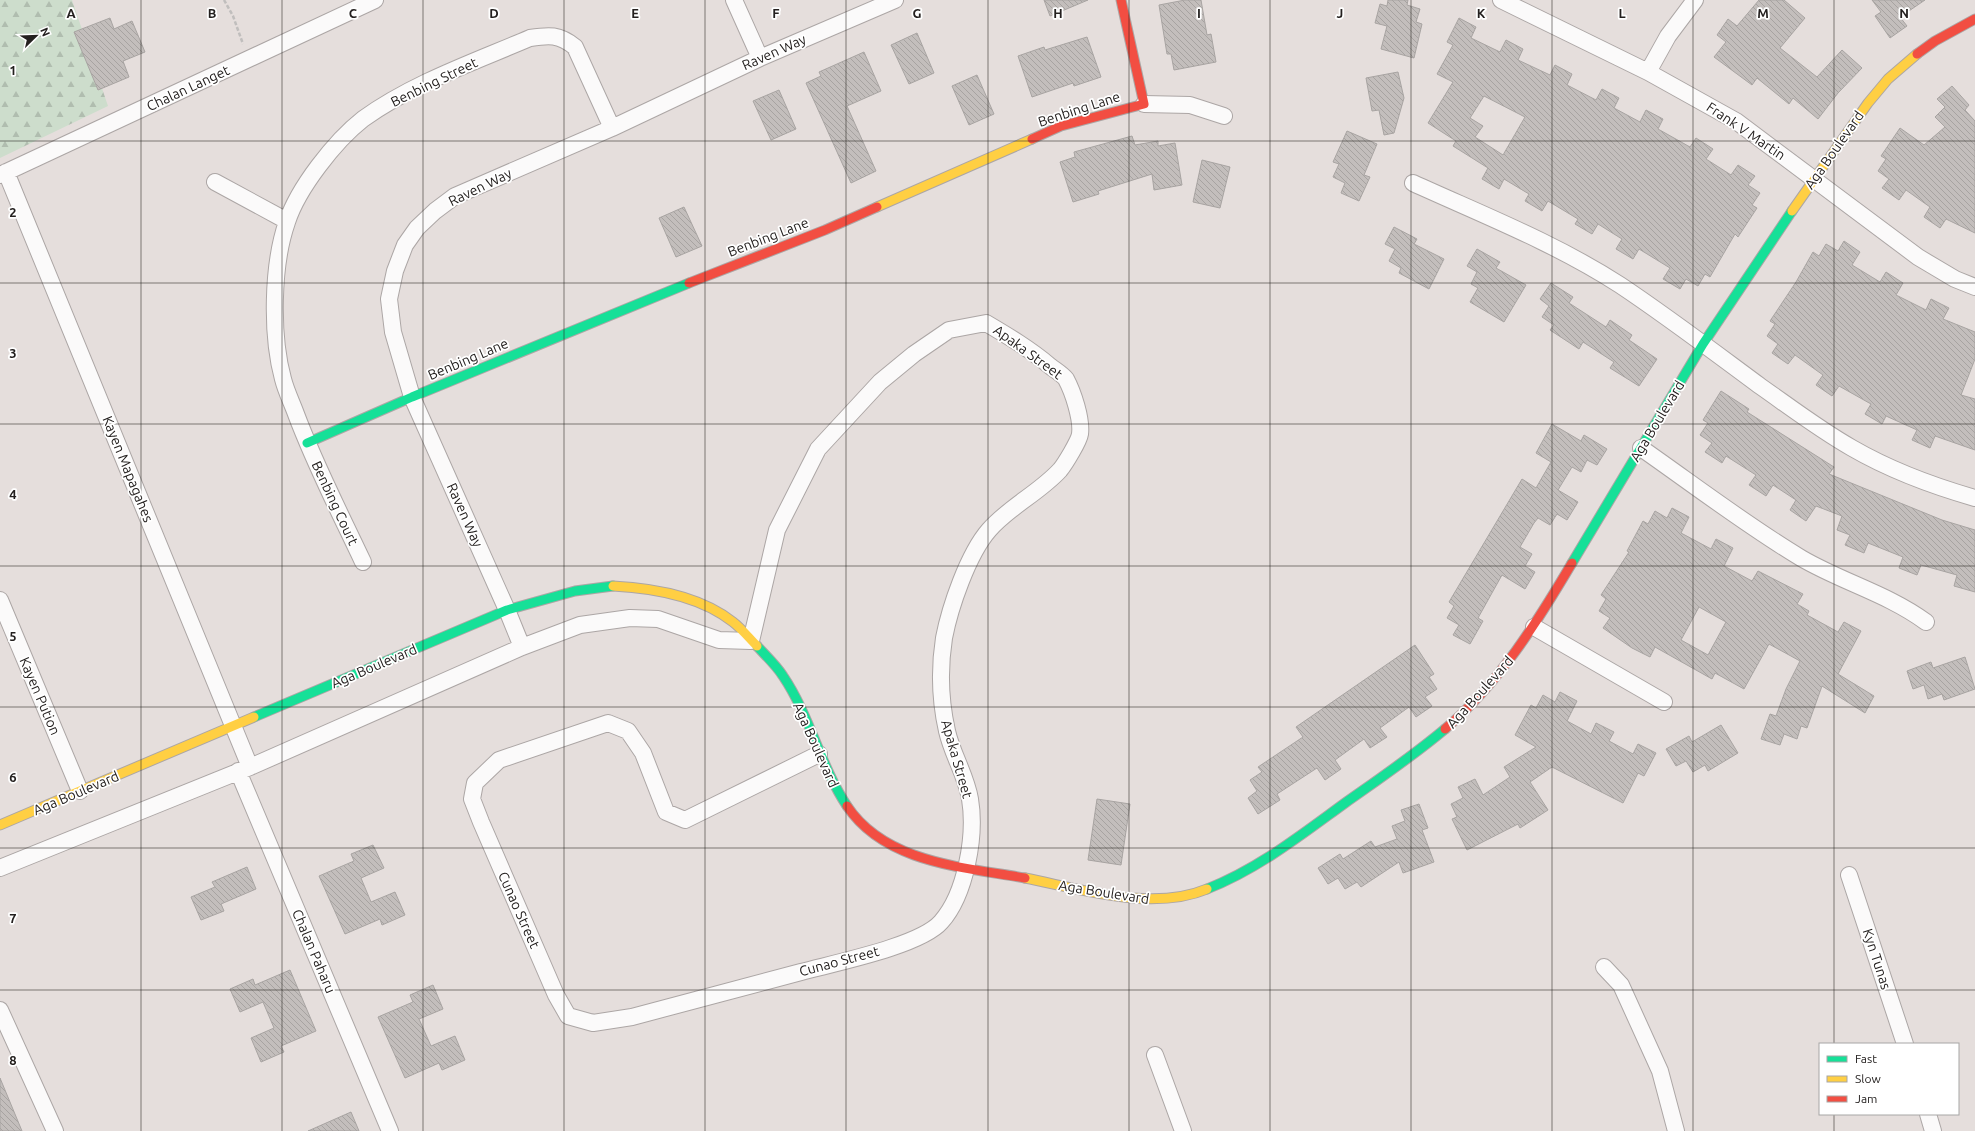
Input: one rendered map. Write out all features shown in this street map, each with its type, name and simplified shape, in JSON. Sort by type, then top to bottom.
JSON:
[{"type":"street","name":"Chalan Langet","points":[[3,174],[376,0]]},
{"type":"street","points":[[734,0],[760,58]]},
{"type":"street","name":"Raven Way","points":[[522,647],[412,397],[393,332],[389,299],[395,271],[405,245],[417,228],[435,211],[456,196],[612,128],[760,58],[895,0]]},
{"type":"street","name":"Benbing Lane","points":[[307,443],[412,397],[632,305],[825,230],[1061,126],[1144,104],[1121,0]]},
{"type":"street","name":"Frank V Martin","points":[[1501,0],[1648,72],[1736,121],[1771,146],[1813,180],[1918,256],[1955,279],[1975,287]]},
{"type":"street","points":[[1648,72],[1668,36],[1695,0]]},
{"type":"street","name":"Aga Boulevard","points":[[0,825],[507,610],[566,592],[603,586],[639,587],[707,607],[731,620],[764,653],[782,673],[803,714],[819,754],[841,800],[858,821],[876,837],[903,851],[966,868],[1152,900],[1182,897],[1214,886],[1247,870],[1288,843],[1445,730],[1490,685],[1512,658],[1534,627],[1703,344],[1813,180],[1868,102],[1888,79],[1911,58],[1935,41],[1975,19]]},
{"type":"street","name":"Benbing Street","points":[[307,443],[283,380],[276,345],[274,313],[280,249],[287,221],[313,173],[342,139],[363,120],[406,92],[530,38],[547,35],[565,38],[575,47],[612,128]]},
{"type":"street","points":[[1144,104],[1190,105],[1224,116]]},
{"type":"street","name":"Kayen Mapagahes","points":[[3,174],[233,725],[244,769]]},
{"type":"street","points":[[215,182],[287,221]]},
{"type":"street","points":[[1413,183],[1547,243],[1584,263],[1620,286],[1703,344],[1812,423],[1851,448],[1887,466],[1924,481],[1975,498]]},
{"type":"street","name":"Apaka Street","points":[[751,641],[777,530],[793,496],[818,449],[880,382],[914,354],[949,330],[986,323],[1014,339],[1065,378],[1077,404],[1080,435],[1061,468],[1038,491],[1012,509],[989,529],[974,550],[950,611],[940,678],[947,734],[970,798],[972,828],[966,868]]},
{"type":"street","name":"Benbing Court","points":[[307,443],[363,562]]},
{"type":"street","points":[[1641,448],[1750,526],[1802,558],[1840,579],[1896,603],[1926,622]]},
{"type":"street","name":"Kayen Pution","points":[[0,600],[80,791]]},
{"type":"street","points":[[0,868],[244,769],[522,647],[580,625],[630,618],[658,619],[719,640],[751,641]]},
{"type":"street","points":[[1534,627],[1664,702]]},
{"type":"street","name":"Cunao Street","points":[[819,754],[685,820],[666,812],[643,753],[628,731],[608,723],[499,760],[475,783],[472,799],[481,822],[556,995],[568,1016],[593,1023],[632,1017],[906,942],[924,934],[940,924],[950,911],[966,868]]},
{"type":"street","name":"Chalan Paharu","points":[[244,769],[390,1131]]},
{"type":"street","name":"Kyn Tunas","points":[[1849,875],[1905,1043]]},
{"type":"street","points":[[1604,967],[1621,985],[1660,1071],[1676,1131]]},
{"type":"street","points":[[0,1010],[55,1131]]},
{"type":"street","points":[[1155,1056],[1183,1131]]},
{"type":"street","points":[[1928,1115],[1933,1131]]},
{"type":"path","points":[[224,0],[233,16],[249,60]]},
{"type":"green space","points":[[0,0],[72,0],[108,106],[0,158]]},
{"type":"building","points":[[1044,0],[1088,0],[1050,16]]},
{"type":"building","points":[[1185,0],[1201,0],[1207,35],[1211,34],[1216,62],[1174,70],[1171,54],[1167,54],[1159,5]]},
{"type":"building","points":[[1388,0],[1408,0],[1407,5],[1420,9],[1416,22],[1422,24],[1414,58],[1381,49],[1387,26],[1375,23],[1380,4],[1387,6]]},
{"type":"building","points":[[1759,0],[1784,0],[1805,18],[1780,48],[1817,77],[1842,50],[1862,68],[1838,93],[1818,119],[1793,98],[1789,104],[1757,78],[1752,85],[1714,57],[1726,42],[1717,35],[1728,19],[1737,26]]},
{"type":"building","points":[[1872,0],[1925,0],[1900,17],[1907,26],[1890,38],[1875,16],[1881,12]]},
{"type":"building","points":[[110,18],[114,29],[132,21],[145,52],[123,61],[129,77],[98,90],[74,32]]},
{"type":"building","points":[[1459,18],[1476,27],[1471,38],[1500,52],[1506,40],[1523,49],[1518,60],[1550,75],[1555,65],[1572,74],[1567,85],[1596,100],[1602,89],[1619,98],[1614,108],[1640,122],[1646,110],[1663,119],[1658,129],[1690,147],[1696,138],[1713,149],[1706,159],[1731,175],[1738,165],[1755,176],[1748,185],[1760,193],[1752,205],[1757,208],[1738,237],[1735,234],[1710,277],[1705,274],[1698,286],[1686,279],[1680,289],[1663,279],[1670,268],[1639,249],[1633,259],[1616,249],[1622,239],[1598,224],[1592,234],[1575,224],[1578,219],[1548,201],[1542,211],[1525,201],[1529,194],[1504,179],[1499,189],[1482,179],[1488,168],[1453,146],[1456,141],[1428,123],[1453,82],[1437,74],[1453,45],[1447,42]],"holes":[[[1484,96],[1525,117],[1503,155],[1475,137],[1483,126],[1470,118]]]},
{"type":"building","points":[[917,33],[934,73],[909,84],[891,45]]},
{"type":"building","points":[[1087,37],[1101,77],[1074,86],[1073,83],[1032,97],[1018,56],[1044,47],[1045,50]]},
{"type":"building","points":[[864,52],[881,91],[847,106],[876,171],[851,183],[806,83],[821,76],[819,72]]},
{"type":"building","points":[[1398,72],[1404,98],[1394,133],[1384,135],[1379,110],[1372,111],[1366,78]]},
{"type":"building","points":[[977,75],[994,114],[969,125],[952,86]]},
{"type":"building","points":[[1952,86],[1969,105],[1965,110],[1975,121],[1975,233],[1946,219],[1940,228],[1924,217],[1930,207],[1906,190],[1899,200],[1882,188],[1889,179],[1878,171],[1886,159],[1881,156],[1900,128],[1924,145],[1945,127],[1935,117],[1945,107],[1937,99]]},
{"type":"building","points":[[779,90],[796,129],[771,140],[753,101]]},
{"type":"building","points":[[1347,131],[1377,144],[1364,175],[1370,177],[1359,201],[1341,193],[1345,183],[1333,177],[1339,164],[1333,162]]},
{"type":"building","points":[[1132,136],[1135,145],[1158,141],[1158,146],[1175,143],[1182,185],[1154,190],[1152,174],[1098,191],[1099,194],[1073,202],[1060,162],[1075,157],[1074,152]]},
{"type":"building","points":[[1202,160],[1230,167],[1220,208],[1193,202]]},
{"type":"building","points":[[684,207],[702,246],[676,257],[659,218]]},
{"type":"building","points":[[1394,227],[1417,239],[1414,244],[1444,259],[1429,289],[1399,273],[1401,268],[1389,261],[1395,249],[1385,244]]},
{"type":"building","points":[[1844,241],[1860,252],[1852,265],[1880,282],[1886,272],[1903,283],[1896,295],[1926,310],[1931,299],[1949,308],[1943,319],[1975,332],[1975,359],[1961,395],[1975,399],[1975,450],[1935,436],[1930,448],[1912,440],[1917,430],[1886,416],[1882,424],[1865,414],[1871,404],[1839,386],[1832,396],[1816,385],[1823,375],[1795,355],[1788,364],[1772,353],[1778,344],[1767,336],[1775,324],[1770,321],[1796,282],[1813,252],[1819,256],[1826,244],[1838,251]]},
{"type":"building","points":[[1477,249],[1500,262],[1496,268],[1526,285],[1504,322],[1470,302],[1478,288],[1471,284],[1477,272],[1467,266]]},
{"type":"building","points":[[1551,283],[1573,297],[1569,303],[1606,327],[1610,320],[1632,335],[1629,340],[1657,359],[1639,386],[1610,368],[1614,362],[1583,342],[1579,349],[1550,330],[1554,325],[1542,317],[1549,306],[1540,299]]},
{"type":"building","points":[[1721,391],[1749,409],[1747,412],[1834,467],[1829,474],[1942,520],[1975,530],[1975,592],[1954,586],[1957,575],[1921,565],[1917,575],[1899,568],[1903,557],[1868,543],[1864,553],[1845,545],[1850,535],[1837,530],[1842,516],[1816,506],[1806,521],[1790,510],[1796,500],[1773,485],[1766,496],[1749,485],[1756,475],[1726,456],[1722,463],[1705,452],[1712,443],[1700,435],[1708,423],[1703,420]]},
{"type":"building","points":[[1552,424],[1581,441],[1584,435],[1607,449],[1597,465],[1587,460],[1581,472],[1572,467],[1558,490],[1578,502],[1567,520],[1557,514],[1550,525],[1538,518],[1534,523],[1520,547],[1532,554],[1525,566],[1535,572],[1525,589],[1502,575],[1478,618],[1483,621],[1470,644],[1453,635],[1459,625],[1447,618],[1454,606],[1449,602],[1522,479],[1536,488],[1551,462],[1536,453]]},
{"type":"building","points":[[1672,508],[1689,517],[1681,533],[1711,549],[1716,539],[1733,548],[1724,566],[1752,581],[1758,571],[1803,594],[1797,604],[1809,611],[1807,615],[1838,632],[1844,622],[1861,631],[1838,674],[1874,696],[1865,713],[1822,686],[1807,728],[1801,726],[1797,739],[1784,734],[1780,745],[1761,739],[1770,714],[1776,716],[1786,689],[1800,661],[1769,644],[1744,689],[1715,673],[1712,679],[1655,647],[1650,657],[1632,648],[1603,628],[1610,618],[1599,611],[1606,599],[1601,595],[1629,552],[1627,551],[1643,521],[1648,524],[1655,511],[1667,518]],"holes":[[[1699,607],[1726,622],[1708,655],[1681,640]]]},
{"type":"building","points":[[1415,645],[1434,674],[1429,677],[1437,689],[1425,697],[1432,706],[1416,717],[1409,707],[1380,728],[1387,737],[1370,748],[1364,739],[1335,760],[1341,769],[1325,780],[1317,768],[1277,794],[1280,800],[1258,814],[1248,798],[1257,791],[1250,780],[1262,772],[1258,767],[1303,737],[1296,727]]},
{"type":"building","points":[[1965,657],[1975,689],[1944,700],[1942,694],[1928,699],[1924,685],[1913,689],[1907,671],[1931,662],[1933,668]]},
{"type":"building","points":[[1560,692],[1577,701],[1567,721],[1591,734],[1596,723],[1614,732],[1609,741],[1633,754],[1638,744],[1656,753],[1644,776],[1638,773],[1623,803],[1552,767],[1530,782],[1548,810],[1520,828],[1518,824],[1467,850],[1452,819],[1457,817],[1451,804],[1463,798],[1458,787],[1475,779],[1483,795],[1510,777],[1504,767],[1536,747],[1515,735],[1531,705],[1536,708],[1543,695],[1555,702]]},
{"type":"building","points":[[1721,725],[1738,753],[1708,771],[1705,765],[1693,772],[1686,761],[1676,766],[1666,749],[1689,736],[1692,742]]},
{"type":"building","points":[[1097,799],[1130,804],[1121,865],[1088,860]]},
{"type":"building","points":[[1419,804],[1428,828],[1422,830],[1434,862],[1403,873],[1399,862],[1361,887],[1357,882],[1345,889],[1338,878],[1328,884],[1318,868],[1340,854],[1343,859],[1371,841],[1375,847],[1397,839],[1392,826],[1405,821],[1401,810]]},
{"type":"building","points":[[373,845],[384,868],[361,878],[371,902],[395,892],[405,915],[382,925],[380,919],[345,934],[319,876],[354,861],[351,854]]},
{"type":"building","points":[[247,867],[256,889],[221,904],[224,911],[201,920],[191,897],[215,887],[212,882]]},
{"type":"building","points":[[290,970],[316,1031],[281,1046],[284,1052],[261,1062],[251,1038],[274,1028],[263,1002],[240,1012],[230,989],[253,979],[255,985]]},
{"type":"building","points":[[433,985],[443,1009],[419,1019],[431,1046],[455,1036],[465,1060],[442,1070],[439,1063],[405,1078],[378,1017],[413,1002],[410,995]]},
{"type":"building","points":[[0,1078],[22,1131],[0,1131]]},
{"type":"building","points":[[351,1112],[359,1131],[308,1131]]},
{"type":"traffic: fast","points":[[1572,563],[1703,344],[1792,211]]},
{"type":"traffic: fast","points":[[307,443],[412,397],[689,283]]},
{"type":"traffic: fast","points":[[254,717],[507,610],[575,591],[613,586]]},
{"type":"traffic: fast","points":[[757,646],[777,668],[792,691],[801,707],[829,774],[847,806]]},
{"type":"traffic: fast","points":[[1207,889],[1244,872],[1279,850],[1421,749],[1445,729]]},
{"type":"traffic: slow","points":[[1792,211],[1868,103],[1888,79],[1917,54]]},
{"type":"traffic: slow","points":[[877,207],[1032,139]]},
{"type":"traffic: slow","points":[[613,586],[660,591],[706,606],[733,622],[757,646]]},
{"type":"traffic: slow","points":[[0,825],[254,717]]},
{"type":"traffic: slow","points":[[1025,878],[1093,892],[1140,899],[1163,899],[1186,896],[1207,889]]},
{"type":"traffic: jam","points":[[1032,139],[1061,126],[1144,104],[1121,0]]},
{"type":"traffic: jam","points":[[1917,54],[1935,41],[1975,19]]},
{"type":"traffic: jam","points":[[689,283],[825,230],[877,207]]},
{"type":"traffic: jam","points":[[1445,729],[1483,692],[1515,652],[1545,608],[1572,563]]},
{"type":"traffic: jam","points":[[847,806],[863,825],[882,840],[904,851],[951,865],[1025,878]]}]
